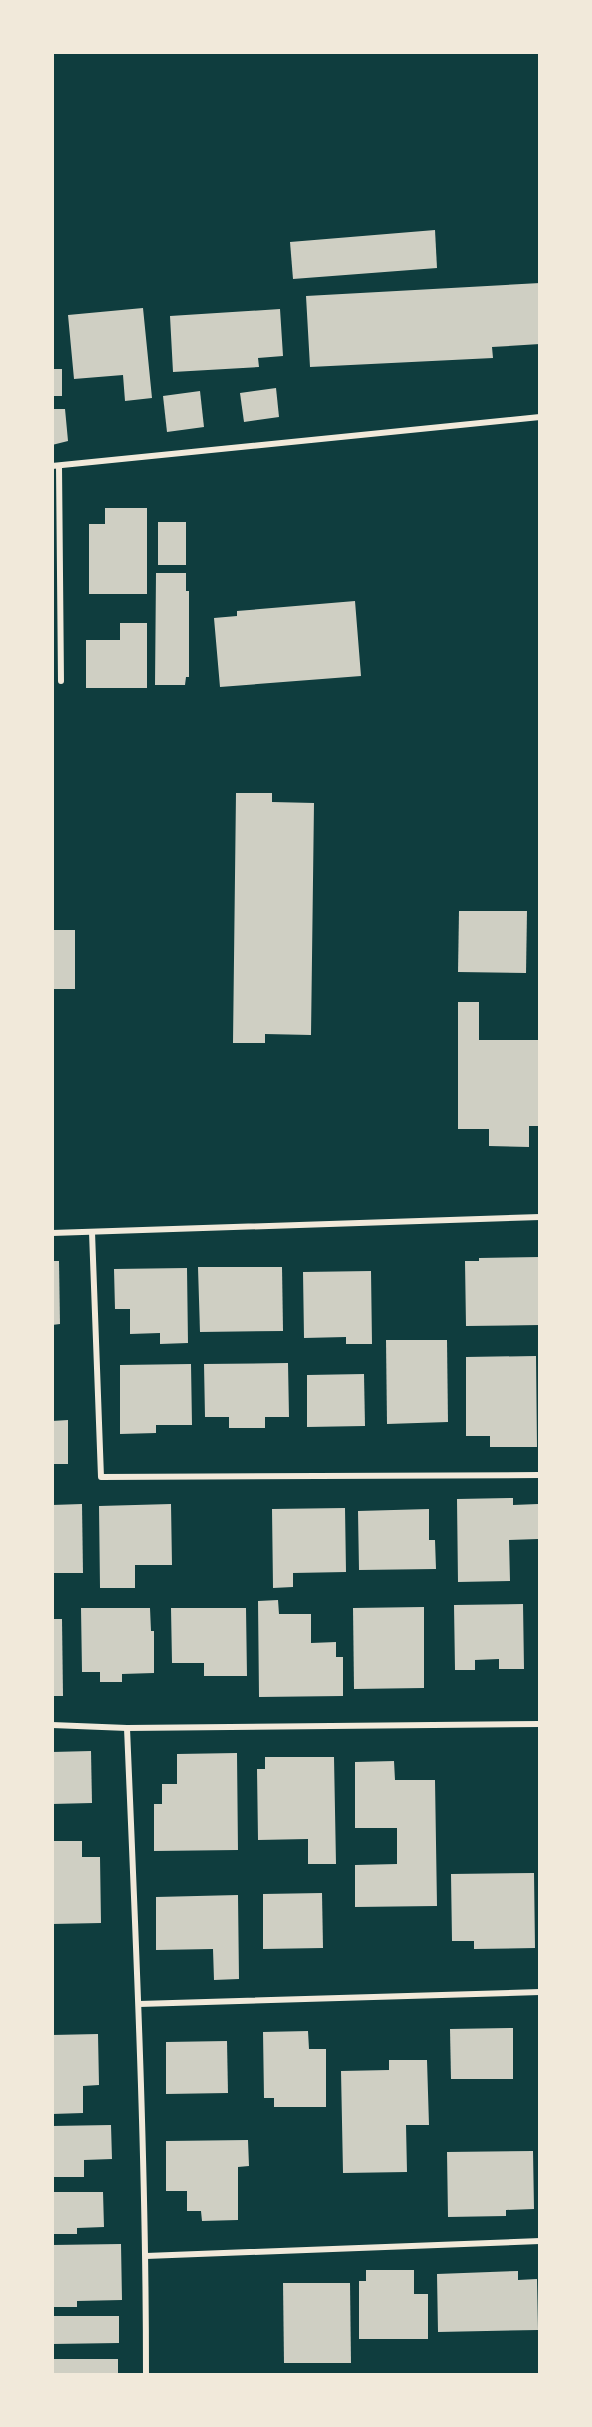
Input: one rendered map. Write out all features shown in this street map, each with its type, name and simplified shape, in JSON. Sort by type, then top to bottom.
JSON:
[{"type":"street","points":[[61,681],[56,466],[540,417]]},
{"type":"street","points":[[52,1233],[540,1217]]},
{"type":"street","points":[[92,1232],[101,1478],[540,1475]]},
{"type":"street","points":[[52,1725],[127,1728],[540,1724]]},
{"type":"street","points":[[127,1728],[139,2004],[146,2256],[146,2374]]},
{"type":"street","points":[[139,2004],[540,1992]]},
{"type":"street","points":[[146,2256],[540,2241]]},
{"type":"building","points":[[435,230],[437,268],[293,279],[290,242]]},
{"type":"building","points":[[540,283],[540,344],[492,347],[493,358],[310,367],[306,296]]},
{"type":"building","points":[[143,308],[152,398],[125,401],[123,375],[74,379],[68,315]]},
{"type":"building","points":[[280,309],[283,356],[258,358],[259,367],[173,372],[170,316]]},
{"type":"building","points":[[52,369],[62,369],[62,396],[52,396]]},
{"type":"building","points":[[276,388],[279,417],[244,422],[240,393]]},
{"type":"building","points":[[200,391],[204,427],[167,432],[163,396]]},
{"type":"building","points":[[52,409],[65,409],[68,441],[52,445]]},
{"type":"building","points":[[105,508],[147,508],[147,594],[89,594],[89,524],[105,524]]},
{"type":"building","points":[[158,522],[186,522],[186,565],[158,565]]},
{"type":"building","points":[[156,573],[186,573],[186,591],[189,591],[189,677],[186,677],[185,685],[155,685]]},
{"type":"building","points":[[355,601],[361,676],[220,687],[214,618],[237,616],[237,611]]},
{"type":"building","points":[[120,623],[147,623],[147,688],[86,688],[86,640],[120,640]]},
{"type":"building","points":[[236,793],[272,793],[272,802],[314,803],[311,1035],[265,1034],[265,1043],[233,1043]]},
{"type":"building","points":[[459,911],[527,911],[526,973],[458,972]]},
{"type":"building","points":[[52,930],[75,930],[75,989],[52,989]]},
{"type":"building","points":[[458,1002],[479,1002],[479,1040],[540,1040],[540,1126],[529,1126],[529,1147],[489,1146],[489,1129],[458,1129]]},
{"type":"building","points":[[540,1257],[540,1325],[466,1326],[465,1261],[479,1261],[479,1258]]},
{"type":"building","points":[[52,1261],[59,1261],[60,1324],[52,1325]]},
{"type":"building","points":[[198,1267],[282,1267],[283,1331],[200,1332]]},
{"type":"building","points":[[187,1268],[188,1343],[160,1344],[160,1333],[130,1334],[130,1309],[115,1309],[114,1269]]},
{"type":"building","points":[[371,1271],[372,1344],[346,1344],[346,1337],[304,1338],[303,1272]]},
{"type":"building","points":[[386,1340],[447,1340],[448,1422],[387,1424]]},
{"type":"building","points":[[536,1356],[537,1447],[490,1447],[490,1436],[466,1436],[466,1357]]},
{"type":"building","points":[[288,1363],[289,1417],[265,1417],[265,1428],[229,1428],[229,1417],[205,1417],[204,1364]]},
{"type":"building","points":[[191,1364],[192,1425],[156,1425],[156,1433],[120,1434],[120,1365]]},
{"type":"building","points":[[364,1374],[365,1426],[307,1427],[307,1375]]},
{"type":"building","points":[[68,1420],[68,1464],[52,1464],[52,1421]]},
{"type":"building","points":[[513,1498],[513,1505],[538,1504],[538,1539],[509,1540],[510,1581],[458,1582],[457,1499]]},
{"type":"building","points":[[82,1504],[83,1573],[52,1573],[52,1505]]},
{"type":"building","points":[[171,1504],[172,1565],[135,1565],[135,1588],[100,1588],[99,1506]]},
{"type":"building","points":[[345,1508],[346,1572],[293,1573],[293,1587],[273,1588],[272,1509]]},
{"type":"building","points":[[429,1509],[429,1540],[435,1540],[436,1569],[359,1570],[358,1511]]},
{"type":"building","points":[[278,1600],[279,1614],[311,1614],[311,1643],[336,1642],[336,1657],[343,1657],[343,1696],[259,1697],[258,1601]]},
{"type":"building","points":[[523,1604],[524,1669],[499,1669],[499,1659],[475,1660],[475,1670],[455,1670],[454,1605]]},
{"type":"building","points":[[424,1607],[424,1688],[354,1689],[353,1608]]},
{"type":"building","points":[[81,1608],[150,1608],[151,1631],[154,1631],[154,1673],[122,1674],[122,1682],[100,1682],[100,1672],[82,1672]]},
{"type":"building","points":[[171,1608],[246,1608],[247,1676],[204,1676],[204,1663],[172,1663]]},
{"type":"building","points":[[52,1619],[62,1619],[63,1696],[52,1696]]},
{"type":"building","points":[[91,1751],[92,1803],[52,1804],[52,1752]]},
{"type":"building","points":[[237,1753],[238,1850],[154,1851],[154,1804],[162,1804],[162,1784],[177,1784],[177,1754]]},
{"type":"building","points":[[265,1757],[334,1757],[336,1864],[308,1864],[308,1839],[258,1840],[257,1769],[265,1769]]},
{"type":"building","points":[[394,1761],[395,1780],[435,1780],[437,1906],[355,1907],[355,1865],[397,1864],[397,1828],[355,1828],[355,1762]]},
{"type":"building","points":[[52,1841],[82,1841],[82,1857],[100,1857],[101,1923],[52,1924]]},
{"type":"building","points":[[534,1873],[535,1948],[474,1949],[474,1941],[452,1941],[451,1874]]},
{"type":"building","points":[[322,1893],[323,1948],[263,1949],[263,1894]]},
{"type":"building","points":[[238,1895],[239,1979],[214,1980],[213,1949],[156,1950],[156,1897]]},
{"type":"building","points":[[513,2028],[513,2079],[451,2079],[450,2029]]},
{"type":"building","points":[[308,2031],[309,2049],[326,2049],[326,2107],[274,2107],[274,2098],[264,2098],[263,2032]]},
{"type":"building","points":[[98,2034],[99,2085],[83,2086],[83,2113],[52,2114],[52,2035]]},
{"type":"building","points":[[227,2041],[228,2093],[166,2094],[166,2042]]},
{"type":"building","points":[[389,2060],[427,2060],[429,2125],[406,2125],[407,2172],[343,2173],[341,2071],[389,2070]]},
{"type":"building","points":[[111,2125],[112,2159],[84,2160],[84,2177],[52,2177],[52,2126]]},
{"type":"building","points":[[248,2140],[249,2166],[238,2167],[238,2220],[202,2221],[201,2211],[187,2211],[187,2191],[166,2191],[166,2141]]},
{"type":"building","points":[[533,2151],[534,2209],[506,2210],[506,2216],[448,2217],[447,2152]]},
{"type":"building","points":[[52,2192],[103,2192],[104,2227],[77,2228],[77,2234],[52,2234]]},
{"type":"building","points":[[121,2244],[122,2300],[77,2301],[77,2307],[52,2307],[52,2245]]},
{"type":"building","points":[[366,2270],[414,2270],[414,2294],[428,2294],[428,2339],[359,2339],[359,2281],[366,2281]]},
{"type":"building","points":[[518,2271],[518,2280],[537,2279],[538,2330],[438,2332],[437,2274]]},
{"type":"building","points":[[283,2283],[350,2283],[351,2363],[284,2363]]},
{"type":"building","points":[[53,2316],[119,2316],[119,2343],[52,2344]]},
{"type":"building","points":[[52,2359],[118,2359],[118,2374],[52,2374]]}]
